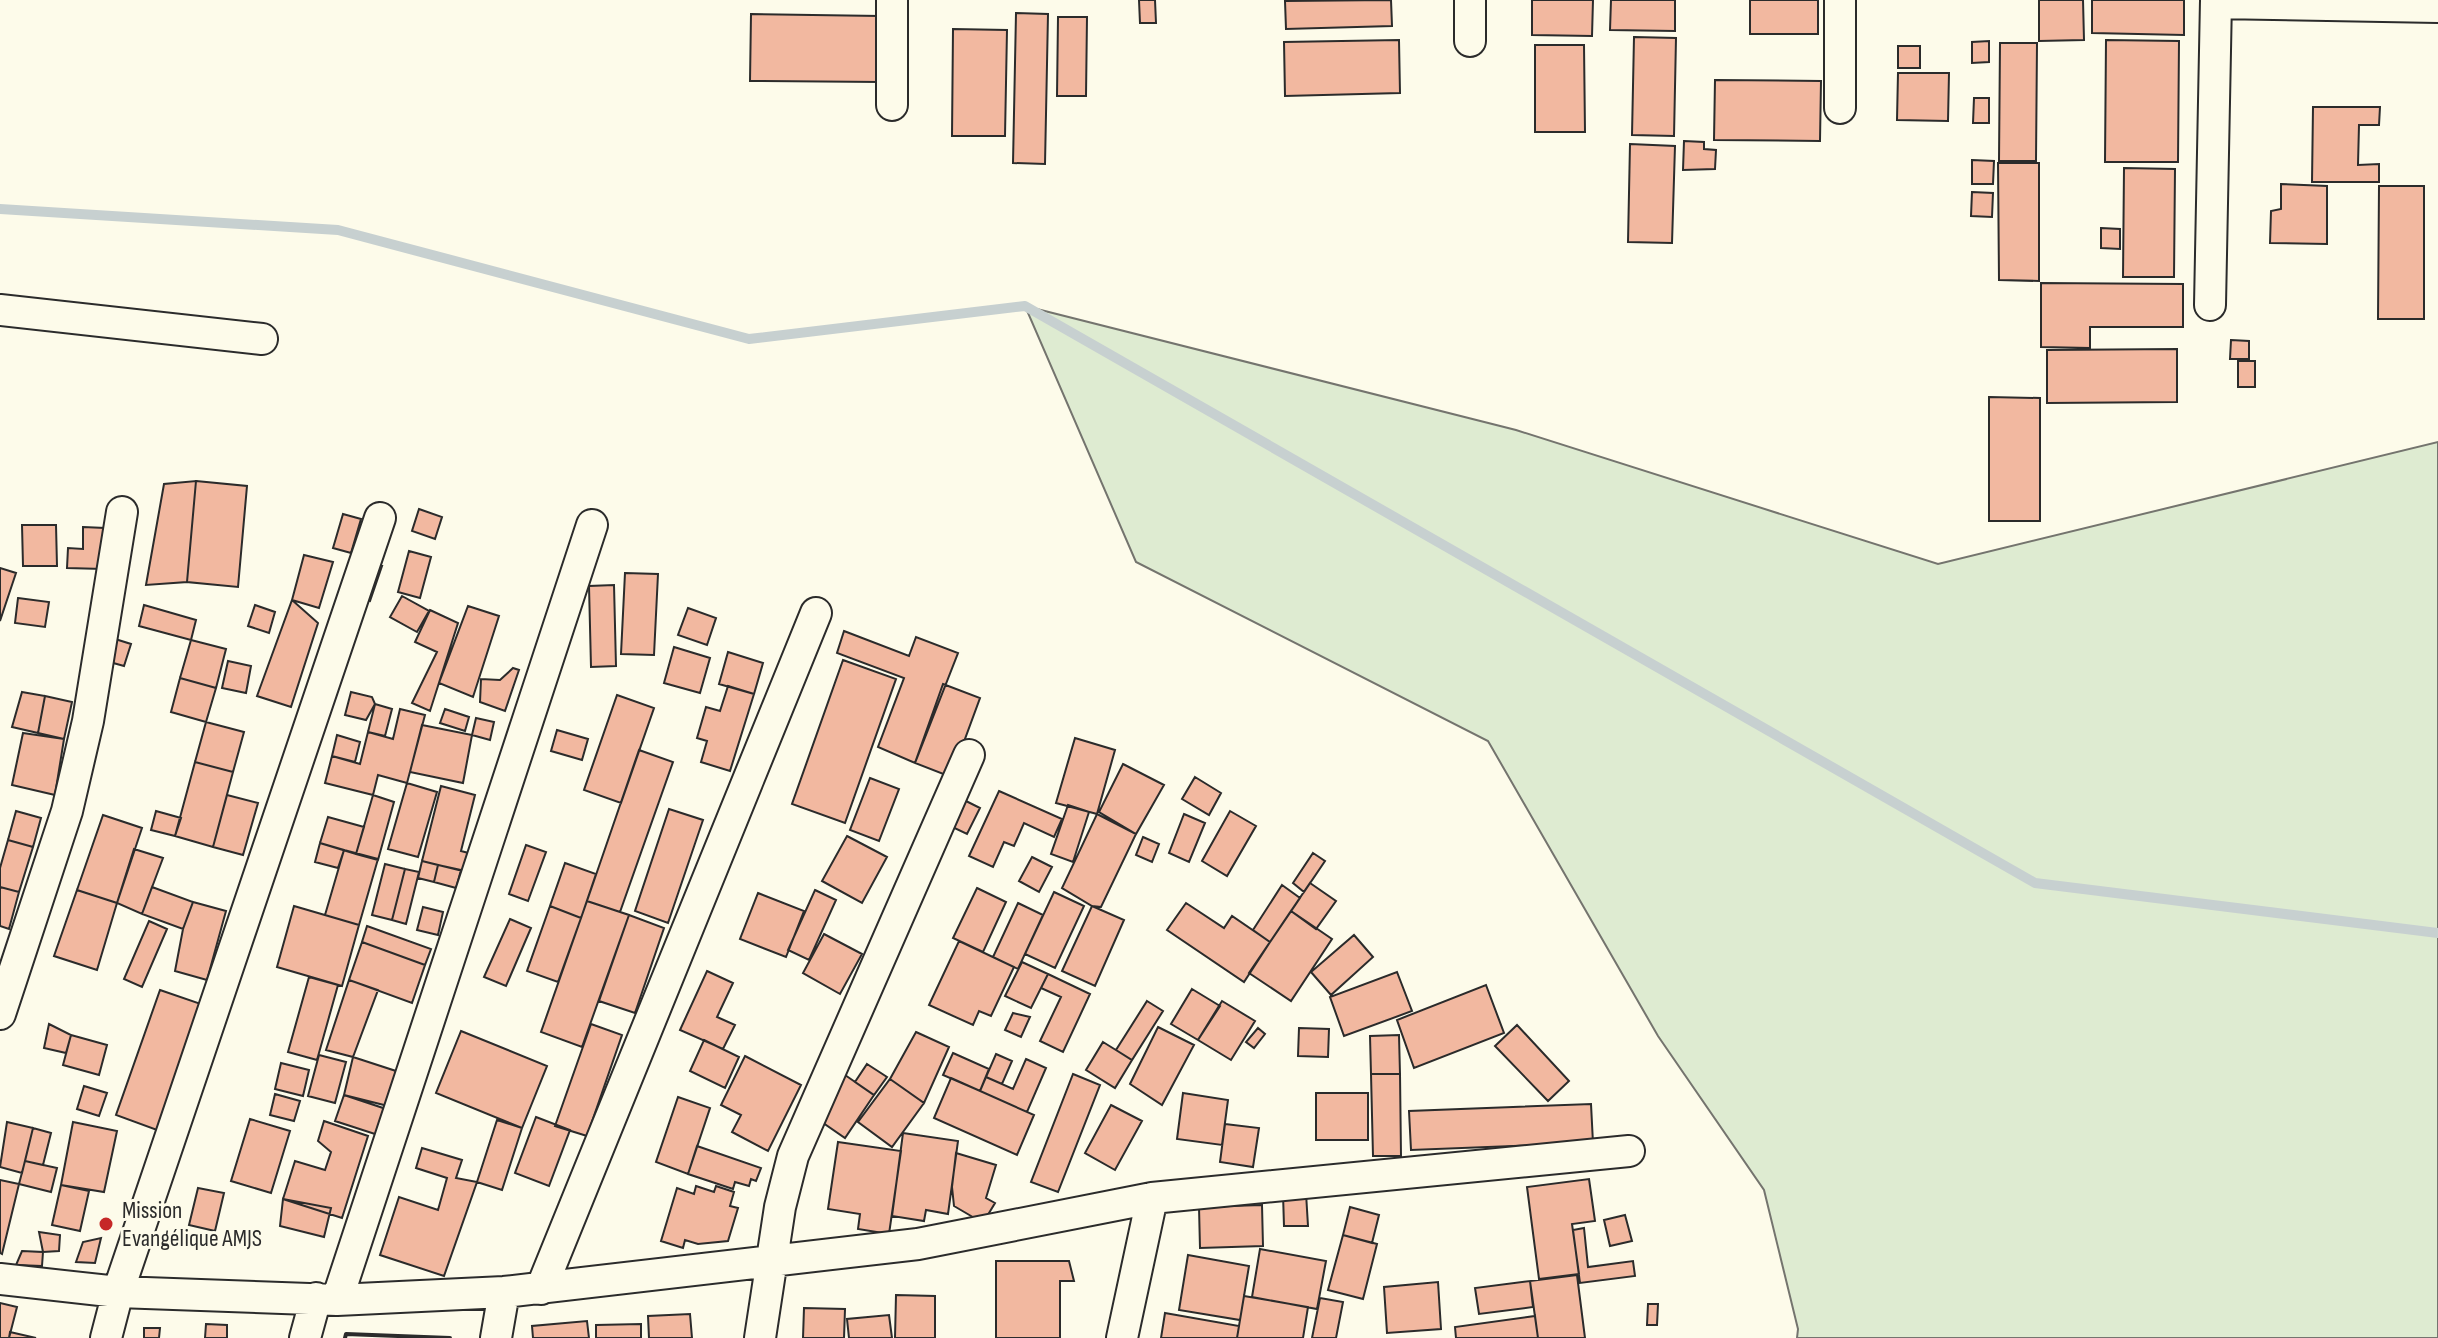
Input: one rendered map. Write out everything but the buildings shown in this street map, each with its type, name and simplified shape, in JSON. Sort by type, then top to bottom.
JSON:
[{"type":"street","points":[[892,0],[892,105]]},
{"type":"street","points":[[1470,0],[1470,41]]},
{"type":"street","points":[[1840,0],[1840,108]]},
{"type":"street","points":[[2210,305],[2216,1],[2438,7]]},
{"type":"street","points":[[0,310],[262,339]]},
{"type":"street","points":[[0,1014],[67,811],[88,721],[122,512]]},
{"type":"street","points":[[106,1338],[118,1292],[380,518]]},
{"type":"street","points":[[305,1338],[327,1299],[592,525]]},
{"type":"street","points":[[541,1289],[816,613]]},
{"type":"street","points":[[760,1338],[793,1156],[969,755]]},
{"type":"street","points":[[0,1279],[118,1292],[327,1299],[504,1292],[772,1263],[974,1235],[1152,1198],[1629,1151]]},
{"type":"street","points":[[1122,1338],[1152,1198]]},
{"type":"street","points":[[496,1338],[504,1292]]},
{"type":"green space","points":[[1025,306],[1516,430],[1938,564],[2438,442],[2438,1338],[1797,1338],[1798,1329],[1764,1190],[1658,1036],[1488,741],[1136,562]]},
{"type":"waterway","points":[[0,209],[338,230],[749,339],[1025,306],[2035,883],[2438,933]]},
{"type":"wall","points":[[345,1338],[346,1334],[450,1338]]},
{"type":"place","name":"Mission Evangélique AMJS","points":[[106,1224]]}]
